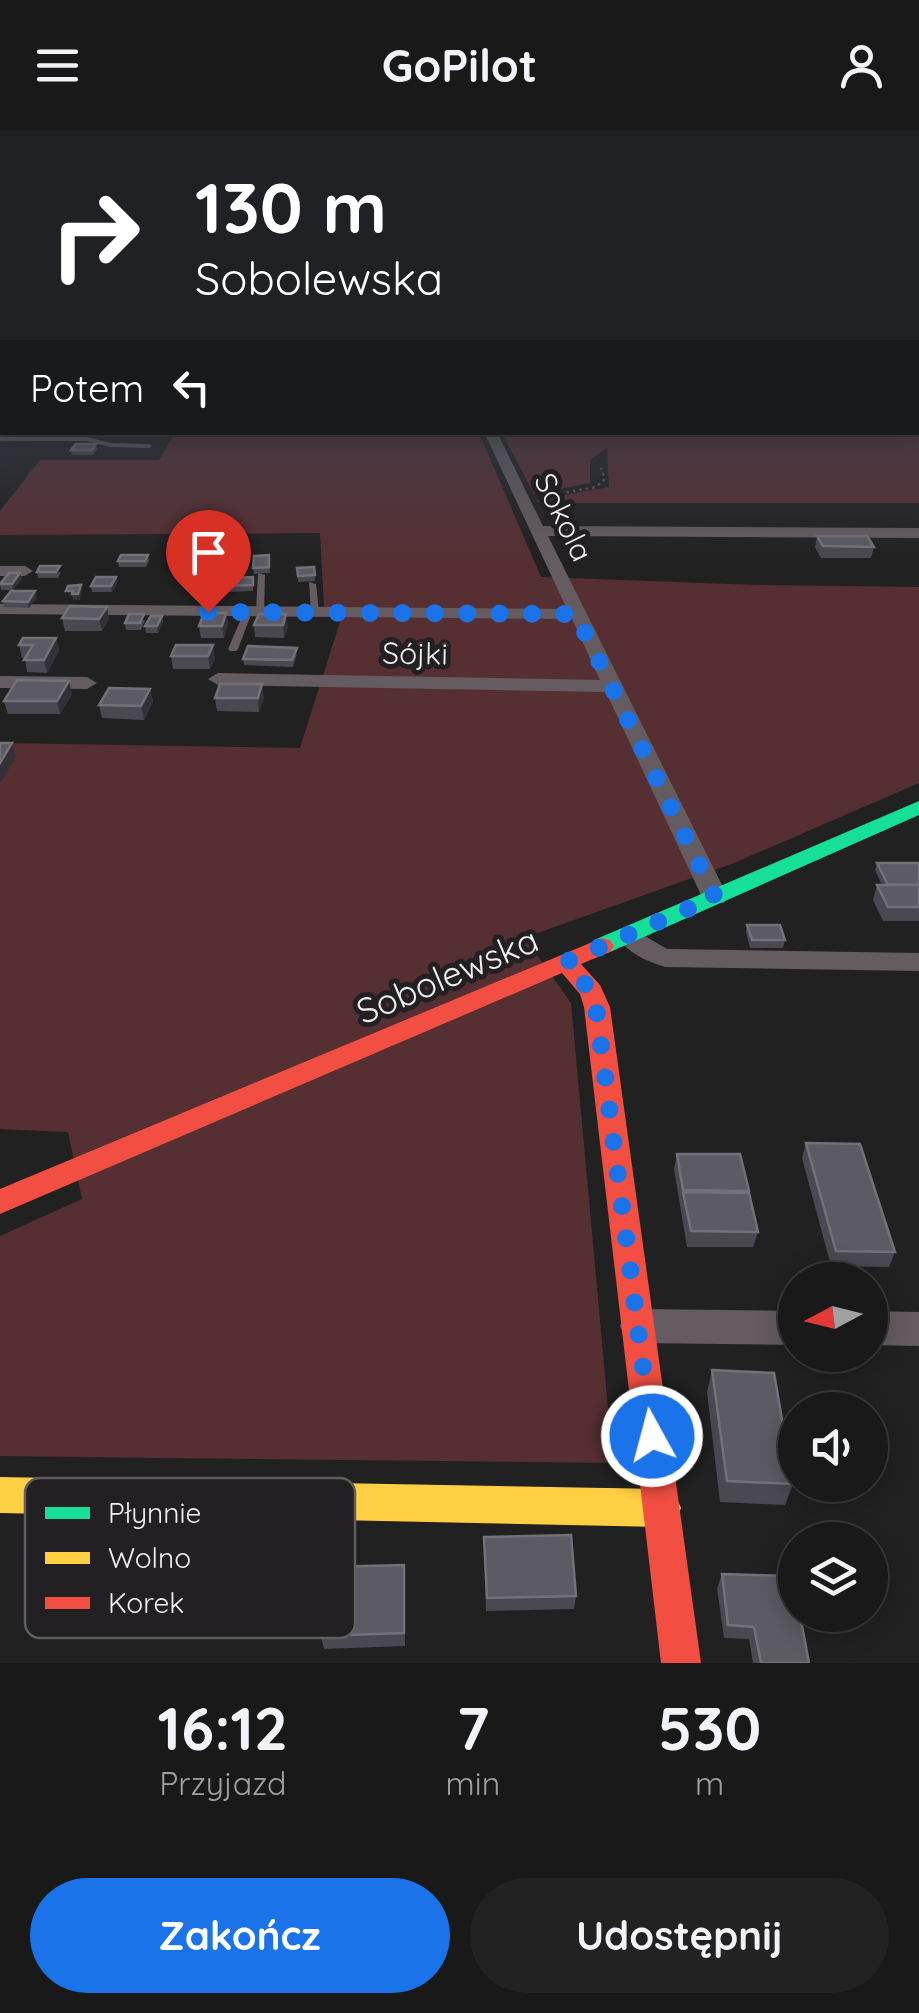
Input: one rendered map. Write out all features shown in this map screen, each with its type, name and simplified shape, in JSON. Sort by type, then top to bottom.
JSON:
[{"type":"street","name":"Sokola","points":[[491,435],[715,897]]},
{"type":"street","points":[[539,531],[919,533]]},
{"type":"street","points":[[0,571],[25,571]]},
{"type":"street","points":[[0,609],[208,612],[249,608],[576,614]]},
{"type":"street","name":"Sójki","points":[[218,679],[610,686]]},
{"type":"street","points":[[0,682],[87,683]]},
{"type":"street","name":"Sobolewska","points":[[0,1202],[566,962],[919,807]]},
{"type":"street","points":[[628,935],[649,952],[665,958],[919,962]]},
{"type":"street","points":[[566,962],[591,991],[596,1007],[681,1663]]},
{"type":"street","points":[[638,1326],[778,1328]]},
{"type":"street","points":[[888,1328],[919,1329]]},
{"type":"street","points":[[0,1496],[25,1496]]},
{"type":"street","points":[[355,1502],[662,1508]]},
{"type":"lane","points":[[0,439],[86,439],[112,445],[149,446]]},
{"type":"lane","points":[[208,612],[216,543]]},
{"type":"lane","points":[[233,649],[261,575]]},
{"type":"lane","points":[[312,584],[315,612]]},
{"type":"path","points":[[522,499],[596,488],[605,479],[601,468]]},
{"type":"shaded area","points":[[174,435],[480,435],[541,577],[919,587],[919,783],[734,863],[535,934],[537,955],[571,1003],[613,1463],[0,1456],[0,1236],[82,1199],[68,1132],[0,1129],[0,743],[300,748],[344,609],[324,607],[320,533],[0,535],[0,511],[40,460],[159,460]]},
{"type":"shaded area","points":[[503,435],[919,435],[919,503],[539,503],[537,500],[609,487],[607,448],[590,460],[590,483],[534,494]]},
{"type":"building","points":[[76,444],[96,444],[92,450],[71,450]]},
{"type":"building","points":[[817,536],[867,536],[874,547],[823,546]]},
{"type":"building","points":[[121,555],[148,555],[145,561],[118,561]]},
{"type":"building","points":[[269,555],[269,567],[253,568],[254,556]]},
{"type":"building","points":[[40,566],[60,566],[56,572],[37,572]]},
{"type":"building","points":[[314,567],[315,575],[298,576],[297,568]]},
{"type":"building","points":[[208,569],[206,576],[179,576],[181,570]]},
{"type":"building","points":[[9,573],[20,573],[12,584],[0,584]]},
{"type":"building","points":[[96,577],[116,577],[111,586],[91,586]]},
{"type":"building","points":[[253,577],[253,585],[225,586],[226,578]]},
{"type":"building","points":[[81,585],[78,594],[66,591],[68,586]]},
{"type":"building","points":[[11,591],[35,591],[28,602],[3,601]]},
{"type":"building","points":[[70,606],[107,607],[99,619],[62,618]]},
{"type":"building","points":[[204,613],[226,613],[222,626],[199,626]]},
{"type":"building","points":[[129,614],[144,614],[140,623],[125,623]]},
{"type":"building","points":[[259,614],[286,614],[283,625],[254,625]]},
{"type":"building","points":[[151,616],[162,616],[157,626],[145,626]]},
{"type":"building","points":[[23,638],[56,638],[44,660],[24,660],[33,645],[19,645]]},
{"type":"building","points":[[176,645],[213,645],[208,656],[171,656]]},
{"type":"building","points":[[248,646],[297,648],[292,660],[243,659]]},
{"type":"building","points":[[17,680],[69,681],[57,701],[4,701]]},
{"type":"building","points":[[220,684],[262,684],[258,698],[215,698]]},
{"type":"building","points":[[109,688],[150,689],[141,706],[99,705]]},
{"type":"building","points":[[0,743],[12,743],[0,763]]},
{"type":"building","points":[[877,863],[919,863],[919,885],[888,885]]},
{"type":"building","points":[[877,885],[919,885],[919,907],[888,907]]},
{"type":"building","points":[[747,925],[780,925],[785,940],[752,940]]},
{"type":"building","points":[[806,1143],[860,1144],[895,1252],[836,1251]]},
{"type":"building","points":[[677,1154],[740,1154],[749,1191],[683,1190]]},
{"type":"building","points":[[683,1192],[749,1193],[758,1232],[691,1231]]},
{"type":"building","points":[[712,1370],[774,1373],[778,1396],[778,1483],[727,1481]]},
{"type":"building","points":[[571,1535],[576,1596],[487,1598],[484,1537]]},
{"type":"building","points":[[404,1565],[404,1633],[355,1635],[355,1566]]},
{"type":"building","points":[[722,1574],[778,1576],[778,1632],[803,1632],[809,1663],[761,1663],[754,1627],[728,1625]]},
{"type":"traffic: fast","points":[[602,946],[919,807]]},
{"type":"traffic: slow","points":[[0,1495],[25,1495]]},
{"type":"traffic: slow","points":[[355,1502],[662,1508]]},
{"type":"traffic: jam","points":[[0,1202],[602,946]]},
{"type":"traffic: jam","points":[[566,962],[591,991],[597,1007],[681,1663]]},
{"type":"route","points":[[208,612],[576,614],[715,897],[566,962],[591,991],[596,1007],[652,1436]]}]
